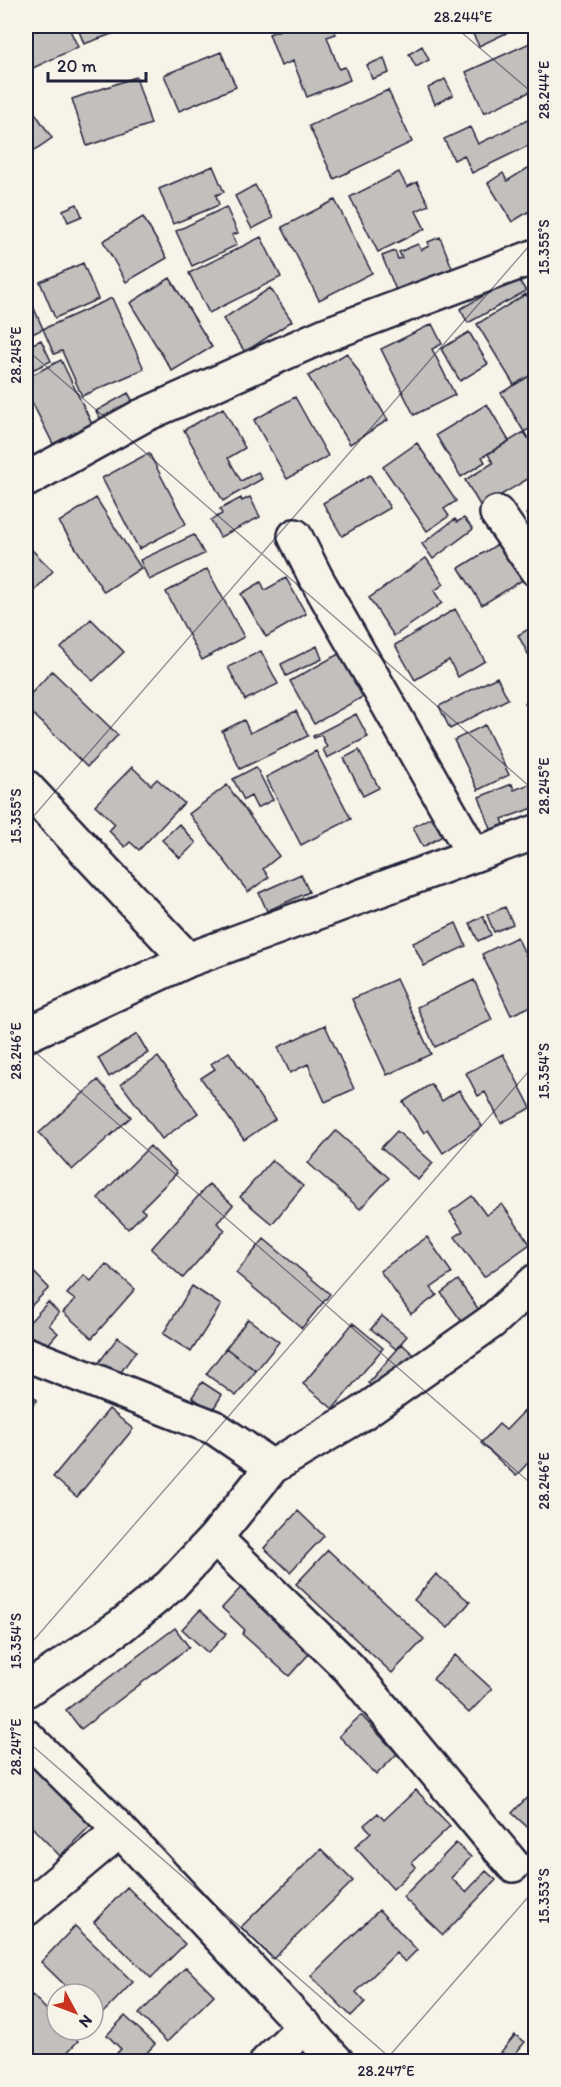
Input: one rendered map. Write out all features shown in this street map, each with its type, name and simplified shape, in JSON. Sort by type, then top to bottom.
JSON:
[{"type":"street","points":[[26,480],[142,416],[314,340],[536,256]]},
{"type":"street","points":[[497,513],[536,569]]},
{"type":"street","points":[[295,536],[316,578],[474,855]]},
{"type":"street","points":[[26,787],[188,960]]},
{"type":"street","points":[[26,1035],[188,960],[536,832]]},
{"type":"street","points":[[26,1690],[121,1626],[170,1586],[215,1538],[272,1467],[328,1435],[389,1395],[491,1322],[536,1281]]},
{"type":"street","points":[[26,1354],[215,1428],[272,1467]]},
{"type":"street","points":[[215,1538],[350,1668],[513,1865]]},
{"type":"street","points":[[26,1736],[120,1830],[337,2061]]},
{"type":"street","points":[[26,1909],[120,1830]]},
{"type":"street","points":[[267,2061],[305,2026]]},
{"type":"building","points":[[26,26],[68,26],[78,47],[33,68],[26,52]]},
{"type":"building","points":[[77,26],[134,26],[84,44]]},
{"type":"building","points":[[291,26],[302,28],[333,26],[336,34],[327,37],[339,69],[345,67],[350,80],[307,97],[293,61],[281,66],[269,34]]},
{"type":"building","points":[[469,26],[521,26],[479,46]]},
{"type":"building","points":[[532,42],[536,50],[536,89],[484,113],[466,72]]},
{"type":"building","points":[[422,46],[429,60],[416,67],[409,54]]},
{"type":"building","points":[[221,52],[236,87],[179,111],[164,75]]},
{"type":"building","points":[[384,58],[389,73],[372,79],[367,65]]},
{"type":"building","points":[[136,77],[151,124],[87,146],[72,99]]},
{"type":"building","points":[[445,79],[453,95],[435,104],[428,88]]},
{"type":"building","points":[[388,90],[412,142],[334,179],[309,126]]},
{"type":"building","points":[[26,102],[52,138],[26,156]]},
{"type":"building","points":[[536,116],[536,142],[472,173],[464,155],[454,160],[444,139],[470,127],[478,144]]},
{"type":"building","points":[[536,163],[536,207],[512,222],[488,183],[503,173],[507,181]]},
{"type":"building","points":[[213,166],[224,192],[216,195],[219,205],[173,224],[159,189]]},
{"type":"building","points":[[399,172],[407,187],[417,182],[429,205],[416,211],[425,229],[378,252],[350,197]]},
{"type":"building","points":[[255,185],[273,218],[252,229],[235,196]]},
{"type":"building","points":[[335,200],[372,273],[319,300],[282,227]]},
{"type":"building","points":[[77,204],[82,216],[68,222],[63,210]]},
{"type":"building","points":[[226,207],[238,233],[232,235],[237,245],[192,266],[176,231]]},
{"type":"building","points":[[143,217],[167,258],[126,282],[103,241]]},
{"type":"building","points":[[261,237],[281,277],[209,313],[189,273]]},
{"type":"building","points":[[440,237],[456,278],[400,300],[382,256],[395,251],[398,259],[402,258],[399,252],[418,244],[421,250],[429,246],[428,242]]},
{"type":"building","points":[[83,263],[98,299],[55,318],[40,282]]},
{"type":"building","points":[[517,277],[526,291],[468,323],[460,309]]},
{"type":"building","points":[[170,278],[212,347],[172,371],[130,303]]},
{"type":"building","points":[[270,288],[292,321],[245,352],[223,319]]},
{"type":"building","points":[[26,290],[43,329],[26,337]]},
{"type":"building","points":[[526,294],[536,310],[536,372],[514,385],[477,324]]},
{"type":"building","points":[[112,298],[144,369],[82,396],[62,351],[54,354],[43,329]]},
{"type":"building","points":[[432,324],[442,344],[432,349],[455,395],[414,415],[381,349]]},
{"type":"building","points":[[469,332],[488,364],[460,381],[441,349]]},
{"type":"building","points":[[41,340],[51,361],[26,373],[26,347]]},
{"type":"building","points":[[347,353],[388,420],[350,444],[308,376]]},
{"type":"building","points":[[61,360],[92,424],[53,444],[26,390],[26,378]]},
{"type":"building","points":[[536,372],[536,425],[524,432],[501,393]]},
{"type":"building","points":[[128,393],[139,412],[107,430],[96,411]]},
{"type":"building","points":[[295,397],[328,456],[287,479],[254,420]]},
{"type":"building","points":[[487,404],[509,441],[482,457],[485,462],[461,477],[436,435]]},
{"type":"building","points":[[223,408],[245,448],[228,458],[241,481],[258,472],[262,479],[223,501],[184,430]]},
{"type":"building","points":[[524,432],[536,450],[536,474],[481,507],[465,480],[493,463],[488,454]]},
{"type":"building","points":[[417,443],[456,501],[444,509],[449,516],[427,531],[383,467]]},
{"type":"building","points":[[149,453],[186,524],[139,549],[102,478]]},
{"type":"building","points":[[370,475],[390,508],[342,536],[323,503]]},
{"type":"building","points":[[250,497],[260,517],[220,537],[211,520],[222,514],[220,509],[241,498],[242,501]]},
{"type":"building","points":[[96,498],[141,568],[104,592],[59,522]]},
{"type":"building","points":[[536,507],[536,527],[526,514]]},
{"type":"building","points":[[464,518],[473,529],[433,559],[422,544],[455,519],[457,522]]},
{"type":"building","points":[[194,535],[204,554],[149,580],[140,560]]},
{"type":"building","points":[[509,537],[520,556],[510,563],[517,573],[524,568],[529,576],[482,605],[459,568]]},
{"type":"building","points":[[26,544],[53,571],[26,599]]},
{"type":"building","points":[[426,558],[444,584],[434,591],[442,603],[394,636],[369,598]]},
{"type":"building","points":[[207,569],[244,637],[202,660],[166,592]]},
{"type":"building","points":[[286,578],[306,614],[266,637],[241,594],[261,582],[265,590]]},
{"type":"building","points":[[455,609],[485,661],[458,677],[449,660],[415,680],[395,645]]},
{"type":"building","points":[[91,619],[124,652],[93,681],[61,648]]},
{"type":"building","points":[[536,625],[536,666],[535,667],[518,635]]},
{"type":"building","points":[[317,646],[322,659],[286,676],[281,664]]},
{"type":"building","points":[[353,646],[377,689],[314,724],[290,681]]},
{"type":"building","points":[[261,651],[278,684],[245,700],[228,667]]},
{"type":"building","points":[[52,671],[118,735],[87,767],[26,707],[26,699]]},
{"type":"building","points":[[497,677],[508,699],[450,729],[439,706]]},
{"type":"building","points":[[536,697],[536,722],[525,703]]},
{"type":"building","points":[[296,711],[308,736],[240,769],[222,731],[244,720],[250,733]]},
{"type":"building","points":[[356,714],[368,737],[327,758],[323,749],[327,747],[321,735],[314,738],[313,736]]},
{"type":"building","points":[[485,725],[509,775],[478,790],[454,740]]},
{"type":"building","points":[[359,750],[379,788],[363,796],[344,758]]},
{"type":"building","points":[[316,751],[351,819],[301,845],[266,777]]},
{"type":"building","points":[[132,767],[151,785],[157,779],[184,803],[139,850],[130,842],[125,847],[109,831],[115,824],[95,805]]},
{"type":"building","points":[[256,767],[273,800],[257,808],[251,796],[244,800],[233,779]]},
{"type":"building","points":[[535,782],[536,807],[502,819],[505,827],[492,832],[479,797],[512,784],[514,790]]},
{"type":"building","points":[[227,785],[279,856],[263,869],[269,877],[248,892],[189,814]]},
{"type":"building","points":[[437,814],[448,833],[423,847],[413,827]]},
{"type":"building","points":[[179,824],[196,843],[180,858],[162,840]]},
{"type":"building","points":[[301,874],[309,892],[267,911],[259,893]]},
{"type":"building","points":[[505,907],[513,924],[494,932],[487,915]]},
{"type":"building","points":[[483,916],[491,935],[478,941],[470,923]]},
{"type":"building","points":[[456,923],[466,946],[424,966],[413,943]]},
{"type":"building","points":[[517,937],[536,976],[536,1004],[511,1015],[482,954]]},
{"type":"building","points":[[396,979],[431,1054],[387,1075],[352,999]]},
{"type":"building","points":[[474,980],[492,1020],[435,1047],[417,1007]]},
{"type":"building","points":[[325,1025],[354,1089],[325,1102],[308,1064],[290,1073],[278,1047]]},
{"type":"building","points":[[137,1034],[148,1053],[109,1077],[98,1058]]},
{"type":"building","points":[[229,1052],[275,1119],[244,1140],[201,1078],[215,1069],[211,1064]]},
{"type":"building","points":[[503,1054],[531,1108],[501,1123],[485,1092],[478,1096],[466,1073]]},
{"type":"building","points":[[158,1057],[198,1113],[162,1139],[121,1084]]},
{"type":"building","points":[[98,1080],[131,1117],[72,1170],[39,1133]]},
{"type":"building","points":[[431,1084],[442,1101],[459,1090],[482,1126],[443,1153],[428,1130],[424,1133],[403,1102]]},
{"type":"building","points":[[336,1131],[389,1178],[360,1209],[308,1163]]},
{"type":"building","points":[[397,1131],[433,1163],[418,1180],[381,1148]]},
{"type":"building","points":[[150,1146],[177,1173],[141,1209],[145,1212],[128,1229],[98,1198]]},
{"type":"building","points":[[272,1160],[303,1186],[272,1224],[240,1197]]},
{"type":"building","points":[[209,1184],[233,1205],[217,1223],[225,1230],[183,1278],[151,1249]]},
{"type":"building","points":[[472,1196],[486,1215],[502,1204],[530,1244],[484,1277],[455,1237],[463,1231],[450,1212]]},
{"type":"building","points":[[427,1237],[452,1273],[431,1288],[437,1295],[411,1314],[380,1271]]},
{"type":"building","points":[[264,1239],[330,1294],[302,1328],[236,1273]]},
{"type":"building","points":[[26,1264],[49,1288],[26,1311]]},
{"type":"building","points":[[106,1264],[135,1289],[92,1338],[63,1312],[75,1300],[67,1294],[84,1275],[91,1281]]},
{"type":"building","points":[[458,1280],[479,1310],[462,1322],[441,1293]]},
{"type":"building","points":[[192,1286],[221,1305],[191,1352],[163,1334]]},
{"type":"building","points":[[48,1302],[59,1313],[49,1325],[58,1333],[44,1349],[26,1333],[26,1326]]},
{"type":"building","points":[[382,1316],[407,1336],[396,1349],[371,1329]]},
{"type":"building","points":[[248,1319],[279,1342],[256,1371],[226,1348]]},
{"type":"building","points":[[353,1323],[383,1348],[333,1409],[303,1384]]},
{"type":"building","points":[[118,1337],[136,1351],[116,1379],[97,1365]]},
{"type":"building","points":[[402,1344],[417,1358],[383,1396],[368,1383]]},
{"type":"building","points":[[226,1348],[256,1371],[236,1396],[206,1374]]},
{"type":"building","points":[[202,1382],[222,1395],[212,1411],[192,1397]]},
{"type":"building","points":[[26,1391],[37,1400],[26,1415]]},
{"type":"building","points":[[536,1399],[536,1454],[516,1476],[481,1443],[499,1424],[506,1430]]},
{"type":"building","points":[[109,1409],[133,1429],[77,1497],[53,1477]]},
{"type":"building","points":[[298,1511],[324,1536],[290,1572],[264,1548]]},
{"type":"building","points":[[328,1550],[424,1639],[392,1673],[296,1584]]},
{"type":"building","points":[[436,1574],[470,1602],[448,1628],[414,1600]]},
{"type":"building","points":[[248,1580],[318,1644],[289,1676],[242,1634],[245,1630],[222,1608]]},
{"type":"building","points":[[200,1610],[226,1634],[208,1653],[182,1629]]},
{"type":"building","points":[[175,1628],[189,1647],[81,1729],[66,1710]]},
{"type":"building","points":[[455,1655],[492,1689],[469,1713],[433,1679]]},
{"type":"building","points":[[361,1715],[397,1754],[376,1775],[339,1736]]},
{"type":"building","points":[[26,1750],[95,1821],[60,1856],[26,1821]]},
{"type":"building","points":[[536,1788],[536,1835],[512,1813]]},
{"type":"building","points":[[416,1790],[450,1826],[412,1862],[416,1867],[393,1889],[355,1847],[371,1832],[364,1825],[378,1813],[384,1820]]},
{"type":"building","points":[[456,1843],[471,1857],[451,1878],[466,1892],[486,1871],[496,1880],[443,1935],[403,1897]]},
{"type":"building","points":[[321,1849],[353,1881],[273,1959],[241,1927]]},
{"type":"building","points":[[127,1887],[185,1944],[151,1978],[94,1922]]},
{"type":"building","points":[[379,1910],[417,1950],[405,1962],[396,1953],[356,1992],[365,2002],[351,2016],[311,1976]]},
{"type":"building","points":[[75,1926],[133,1982],[105,2011],[105,1982],[62,1982],[41,1962]]},
{"type":"building","points":[[186,1967],[214,1995],[167,2042],[139,2014]]},
{"type":"building","points":[[32,1995],[45,2008],[45,2042],[77,2042],[58,2062],[26,2062],[26,2002]]},
{"type":"building","points":[[125,2016],[155,2044],[138,2062],[126,2062],[117,2053],[121,2049],[107,2035]]},
{"type":"building","points":[[515,2035],[525,2042],[511,2059],[501,2052]]}]
